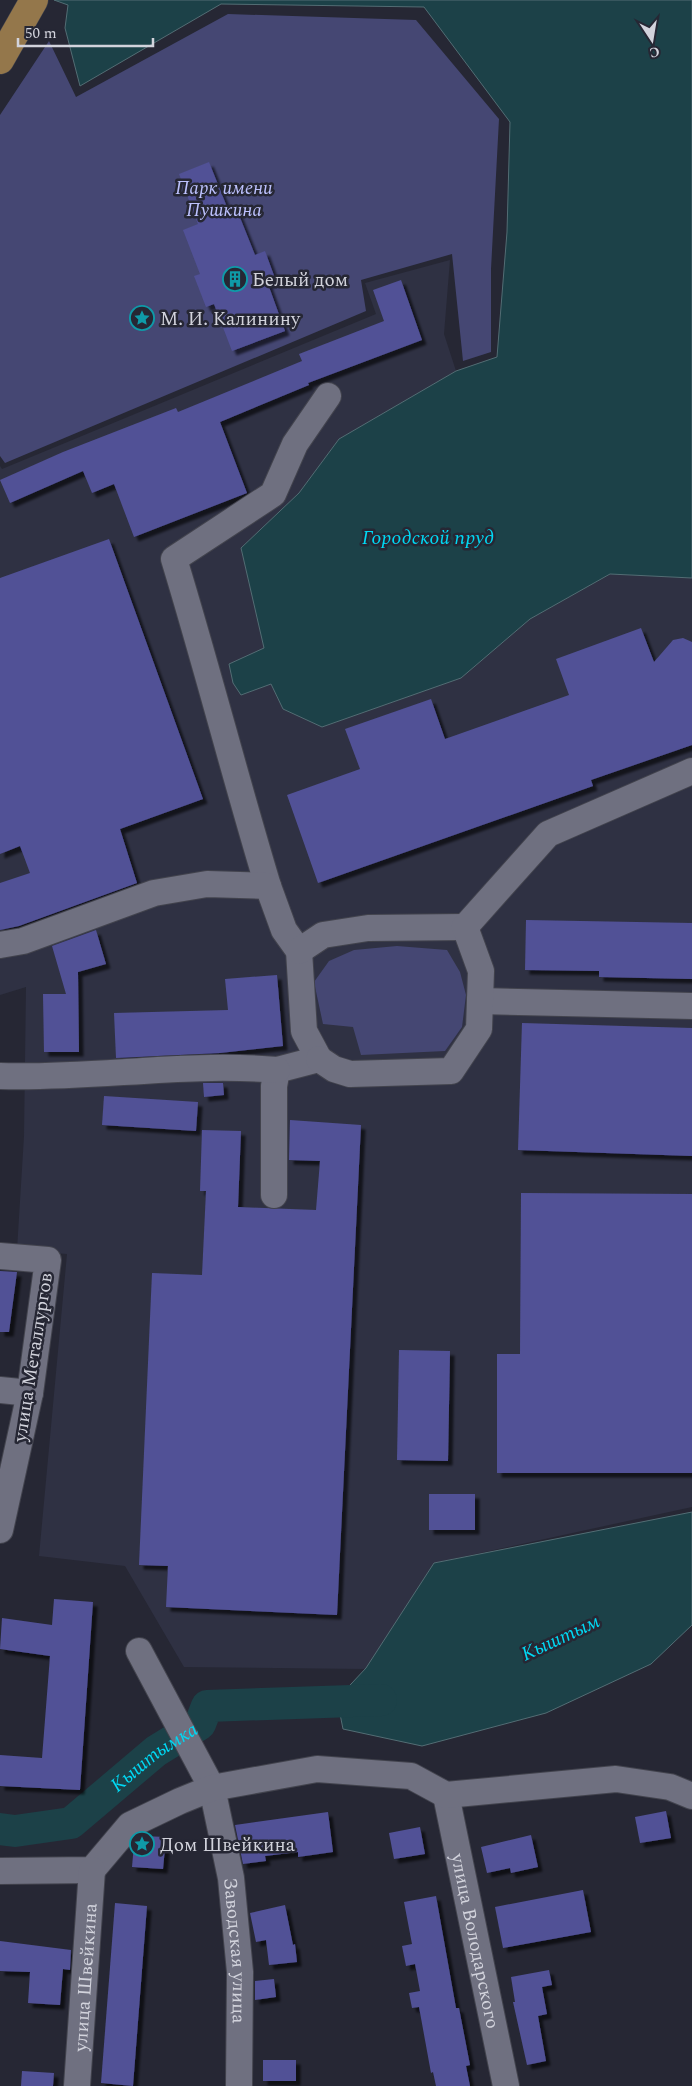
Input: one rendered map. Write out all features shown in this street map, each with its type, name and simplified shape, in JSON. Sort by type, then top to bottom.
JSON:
[{"type":"main road","points":[[0,60],[31,7]]},
{"type":"street","points":[[328,396],[295,444],[273,494],[174,559],[200,644],[231,764],[268,886],[284,930],[299,951],[304,1031],[319,1059],[334,1069],[350,1074],[451,1071],[480,1029],[481,971],[465,927]]},
{"type":"street","points":[[299,951],[323,935],[368,928],[465,927],[548,834],[692,771]]},
{"type":"street","points":[[0,945],[23,941],[154,893],[208,884],[268,886]]},
{"type":"street","points":[[480,1001],[692,1006]]},
{"type":"street","points":[[0,1076],[50,1078],[219,1068],[276,1070],[319,1059]]},
{"type":"street","points":[[274,1195],[274,1086],[276,1070]]},
{"type":"street","name":"улица Металлургов","points":[[0,1256],[48,1260],[30,1393],[0,1530]]},
{"type":"street","points":[[0,1390],[30,1393]]},
{"type":"street","name":"Заводская улица","points":[[139,1651],[207,1777],[231,1878],[240,1972],[239,2086]]},
{"type":"street","points":[[0,1871],[92,1870],[130,1825],[207,1777],[317,1769],[411,1776],[446,1795],[616,1779],[670,1787],[692,1796]]},
{"type":"street","name":"улица Володарского","points":[[446,1795],[506,2086]]},
{"type":"street","name":"улица Швейкина","points":[[77,2086],[92,1870]]},
{"type":"shaded area","points":[[450,260],[444,334],[456,371],[339,439],[299,493],[241,548],[265,648],[241,695],[271,684],[283,709],[322,727],[461,678],[530,619],[611,574],[692,578],[692,1507],[434,1563],[366,1669],[184,1667],[125,1566],[39,1556],[67,1254],[17,1250],[24,1136],[26,987],[0,995],[0,466],[2,469],[376,314],[365,283]]},
{"type":"green space","name":"Парк имени Пушкина","points":[[228,14],[416,20],[499,119],[491,269],[491,352],[463,361],[452,254],[361,280],[366,311],[5,463],[0,456],[0,115],[49,41],[76,97]]},
{"type":"green space","points":[[397,946],[447,950],[460,972],[466,995],[462,1027],[445,1051],[361,1055],[353,1027],[323,1024],[314,982],[329,961],[354,950]]},
{"type":"water","name":"Городской пруд","points":[[54,0],[692,0],[692,578],[610,574],[530,619],[461,678],[322,727],[283,709],[271,684],[241,695],[233,683],[229,664],[264,648],[241,548],[299,493],[339,439],[456,371],[497,357],[507,232],[510,122],[424,7],[221,4],[80,86],[65,28],[68,5]]},
{"type":"water","name":"Кыштым","points":[[692,1512],[692,1625],[651,1664],[546,1713],[422,1746],[343,1729],[337,1699],[366,1668],[434,1563]]},
{"type":"building","name":"Белый дом","points":[[209,162],[229,212],[237,210],[255,255],[265,251],[276,281],[268,284],[285,331],[232,351],[214,304],[206,307],[194,276],[200,274],[183,230],[198,224],[179,174]]},
{"type":"building","points":[[401,280],[422,340],[308,383],[309,385],[220,422],[247,493],[134,537],[114,484],[92,493],[83,471],[10,503],[0,480],[63,452],[176,408],[178,412],[302,361],[299,354],[384,321],[373,290]]},
{"type":"building","points":[[109,539],[203,799],[120,829],[137,883],[19,926],[0,930],[0,883],[30,873],[20,846],[0,854],[0,578]]},
{"type":"building","points":[[641,628],[654,662],[673,640],[683,638],[692,642],[692,745],[591,780],[593,786],[318,883],[287,795],[360,769],[345,729],[431,699],[445,739],[569,695],[556,659]]},
{"type":"building","points":[[526,920],[692,923],[692,979],[599,977],[599,971],[525,970]]},
{"type":"building","points":[[96,930],[106,964],[78,972],[79,1052],[44,1052],[43,994],[66,994],[52,946]]},
{"type":"building","points":[[277,975],[283,1046],[220,1053],[116,1058],[114,1013],[228,1010],[225,979]]},
{"type":"building","points":[[522,1023],[692,1028],[692,1156],[518,1150]]},
{"type":"building","points":[[203,1083],[223,1083],[224,1095],[204,1097]]},
{"type":"building","points":[[104,1096],[198,1102],[196,1131],[102,1125]]},
{"type":"building","points":[[290,1120],[361,1125],[337,1615],[166,1607],[168,1566],[139,1565],[152,1273],[202,1275],[206,1191],[200,1191],[202,1130],[241,1131],[238,1207],[316,1210],[320,1161],[289,1160]]},
{"type":"building","points":[[521,1193],[692,1194],[692,1473],[497,1473],[497,1354],[520,1354]]},
{"type":"building","points":[[0,1271],[17,1272],[9,1332],[0,1332]]},
{"type":"building","points":[[399,1350],[450,1351],[448,1461],[397,1460]]},
{"type":"building","points":[[429,1494],[475,1494],[475,1530],[429,1530]]},
{"type":"building","points":[[54,1599],[93,1602],[80,1790],[0,1786],[0,1755],[42,1758],[50,1656],[0,1649],[2,1618],[52,1625]]},
{"type":"building","points":[[666,1811],[671,1838],[640,1843],[635,1817]]},
{"type":"building","points":[[328,1812],[333,1852],[298,1857],[298,1852],[265,1856],[266,1861],[243,1864],[235,1825]]},
{"type":"building","points":[[420,1827],[425,1854],[394,1859],[389,1833]]},
{"type":"building","points":[[531,1835],[538,1867],[511,1873],[510,1868],[487,1873],[481,1847]]},
{"type":"building","points":[[142,1836],[166,1837],[163,1869],[132,1867],[134,1844]]},
{"type":"building","points":[[583,1890],[591,1932],[503,1948],[495,1907]]},
{"type":"building","points":[[436,1896],[456,2008],[459,2008],[470,2065],[466,2066],[470,2086],[436,2086],[433,2072],[431,2073],[419,2007],[412,2008],[409,1993],[420,1991],[415,1964],[406,1966],[402,1946],[412,1944],[404,1902]]},
{"type":"building","points":[[115,1903],[147,1906],[133,2086],[101,2083]]},
{"type":"building","points":[[285,1905],[293,1945],[295,1944],[297,1962],[269,1965],[266,1940],[256,1942],[250,1913]]},
{"type":"building","points":[[0,1941],[71,1950],[70,1970],[63,1969],[60,2005],[28,2003],[30,1972],[0,1971]]},
{"type":"building","points":[[549,1970],[552,1985],[542,1987],[547,2014],[538,2016],[546,2061],[527,2065],[513,2002],[515,2002],[511,1977]]},
{"type":"building","points":[[274,1979],[276,1997],[255,2000],[255,1981]]},
{"type":"building","points":[[263,2060],[296,2060],[296,2081],[263,2081]]},
{"type":"building","points":[[22,2071],[54,2073],[53,2086],[21,2086]]},
{"type":"waterway","name":"Кыштымка","points":[[0,1829],[15,1831],[71,1823],[156,1751],[200,1724],[207,1706],[381,1700]]},
{"type":"place","name":"Белый дом","points":[[235,279]]},
{"type":"place","name":"М. И. Калинину","points":[[142,318]]},
{"type":"place","name":"Дом Швейкина","points":[[142,1844]]}]
